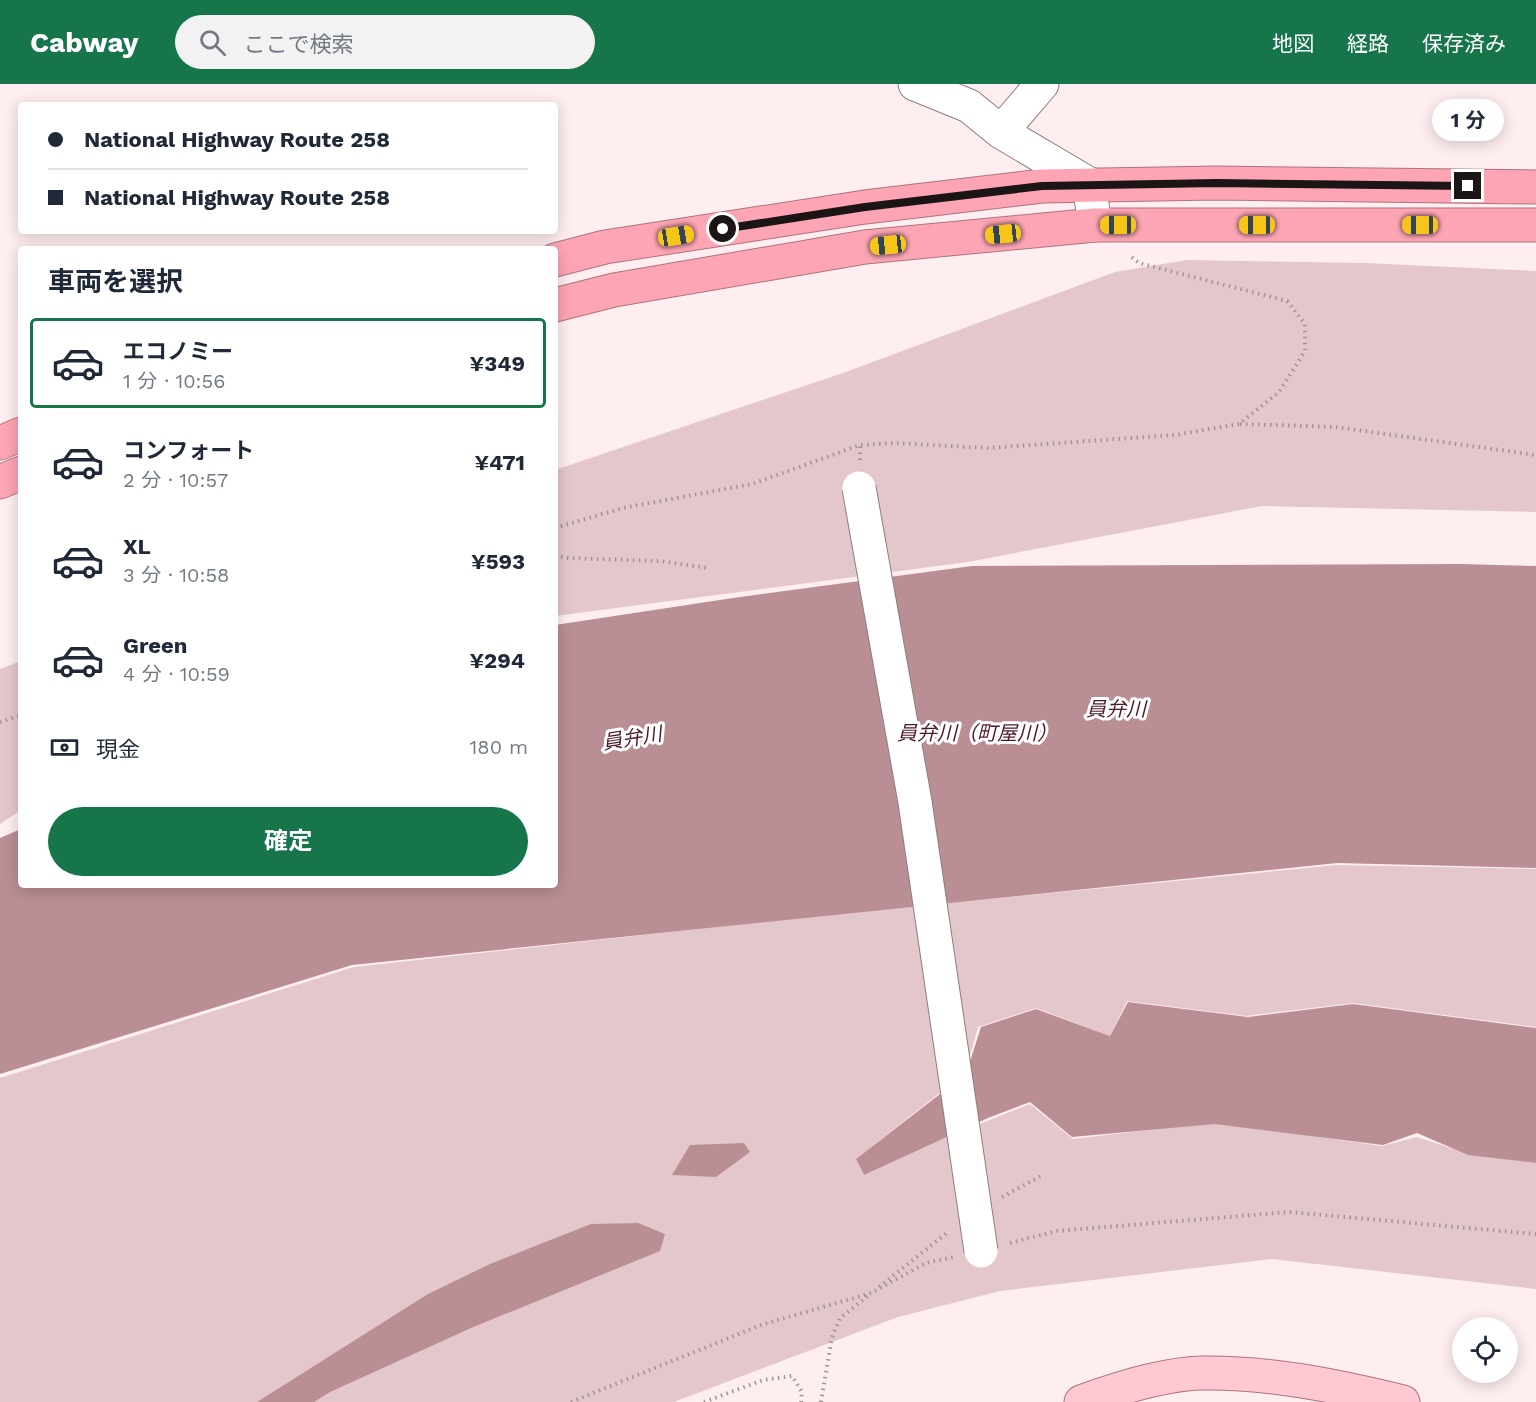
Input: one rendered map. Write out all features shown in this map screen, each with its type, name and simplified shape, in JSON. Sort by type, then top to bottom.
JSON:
[{"type":"highway","points":[[558,259],[605,247],[865,207],[1042,186],[1217,183],[1536,187]]},
{"type":"highway","points":[[558,303],[614,290],[865,247],[1095,225],[1536,225]]},
{"type":"highway","points":[[0,443],[18,435]]},
{"type":"highway","points":[[0,482],[18,474]]},
{"type":"main road","points":[[1081,1402],[1123,1387],[1200,1373],[1278,1376],[1403,1402]]},
{"type":"street","points":[[915,84],[969,106],[1001,132],[1089,184],[1095,225]]},
{"type":"street","points":[[1001,132],[1042,84]]},
{"type":"street","points":[[859,488],[915,802],[981,1251]]},
{"type":"path","points":[[1095,225],[1139,263],[1287,301],[1305,324],[1305,351],[1279,392],[1239,424]]},
{"type":"path","points":[[558,527],[623,508],[752,484],[860,445],[894,443],[989,448],[1175,435],[1239,424],[1335,428],[1536,455]]},
{"type":"path","points":[[558,556],[660,561],[708,568]]},
{"type":"path","points":[[0,722],[18,716]]},
{"type":"path","points":[[821,1402],[832,1337],[840,1318],[871,1293],[926,1263],[1057,1231],[1289,1212],[1536,1234]]},
{"type":"path","points":[[571,1402],[761,1325],[871,1293]]},
{"type":"path","points":[[704,1402],[763,1380],[792,1376],[802,1392],[801,1402]]},
{"type":"shaded area","points":[[1187,260],[1365,263],[1536,271],[1536,512],[1262,506],[968,562],[558,616],[558,469],[843,373],[1115,272]]},
{"type":"shaded area","points":[[18,662],[18,812],[0,824],[0,669]]},
{"type":"shaded area","points":[[1337,865],[1536,869],[1536,1027],[1353,1003],[1246,1016],[1127,1001],[1110,1036],[1036,1008],[978,1027],[965,1073],[856,1159],[864,1175],[927,1145],[1030,1104],[1073,1139],[1215,1122],[1382,1146],[1417,1137],[1469,1154],[1536,1163],[1536,1289],[1272,1259],[1000,1291],[898,1317],[674,1402],[0,1402],[0,1078],[354,967],[808,917]]},
{"type":"water","name":"員弁川（町屋川）","points":[[1461,564],[1536,566],[1536,868],[1337,863],[352,965],[0,1074],[0,838],[18,830],[18,888],[558,888],[558,625],[972,566]]},
{"type":"water","points":[[1128,1002],[1248,1017],[1353,1004],[1536,1028],[1536,1163],[1468,1155],[1417,1133],[1383,1145],[1215,1124],[1072,1137],[1030,1102],[988,1118],[864,1175],[856,1159],[966,1074],[981,1027],[1036,1009],[1110,1036]]},
{"type":"water","points":[[744,1143],[750,1152],[716,1177],[672,1175],[690,1145]]},
{"type":"water","points":[[638,1223],[665,1234],[660,1251],[471,1328],[330,1392],[314,1402],[257,1402],[428,1294],[490,1264],[591,1224]]},
{"type":"route","points":[[723,229],[865,207],[1042,186],[1217,183],[1468,186]]},
{"type":"water label","name":"員弁川","points":[[1116,709]]},
{"type":"water label","name":"員弁川","points":[[632,738]]}]
